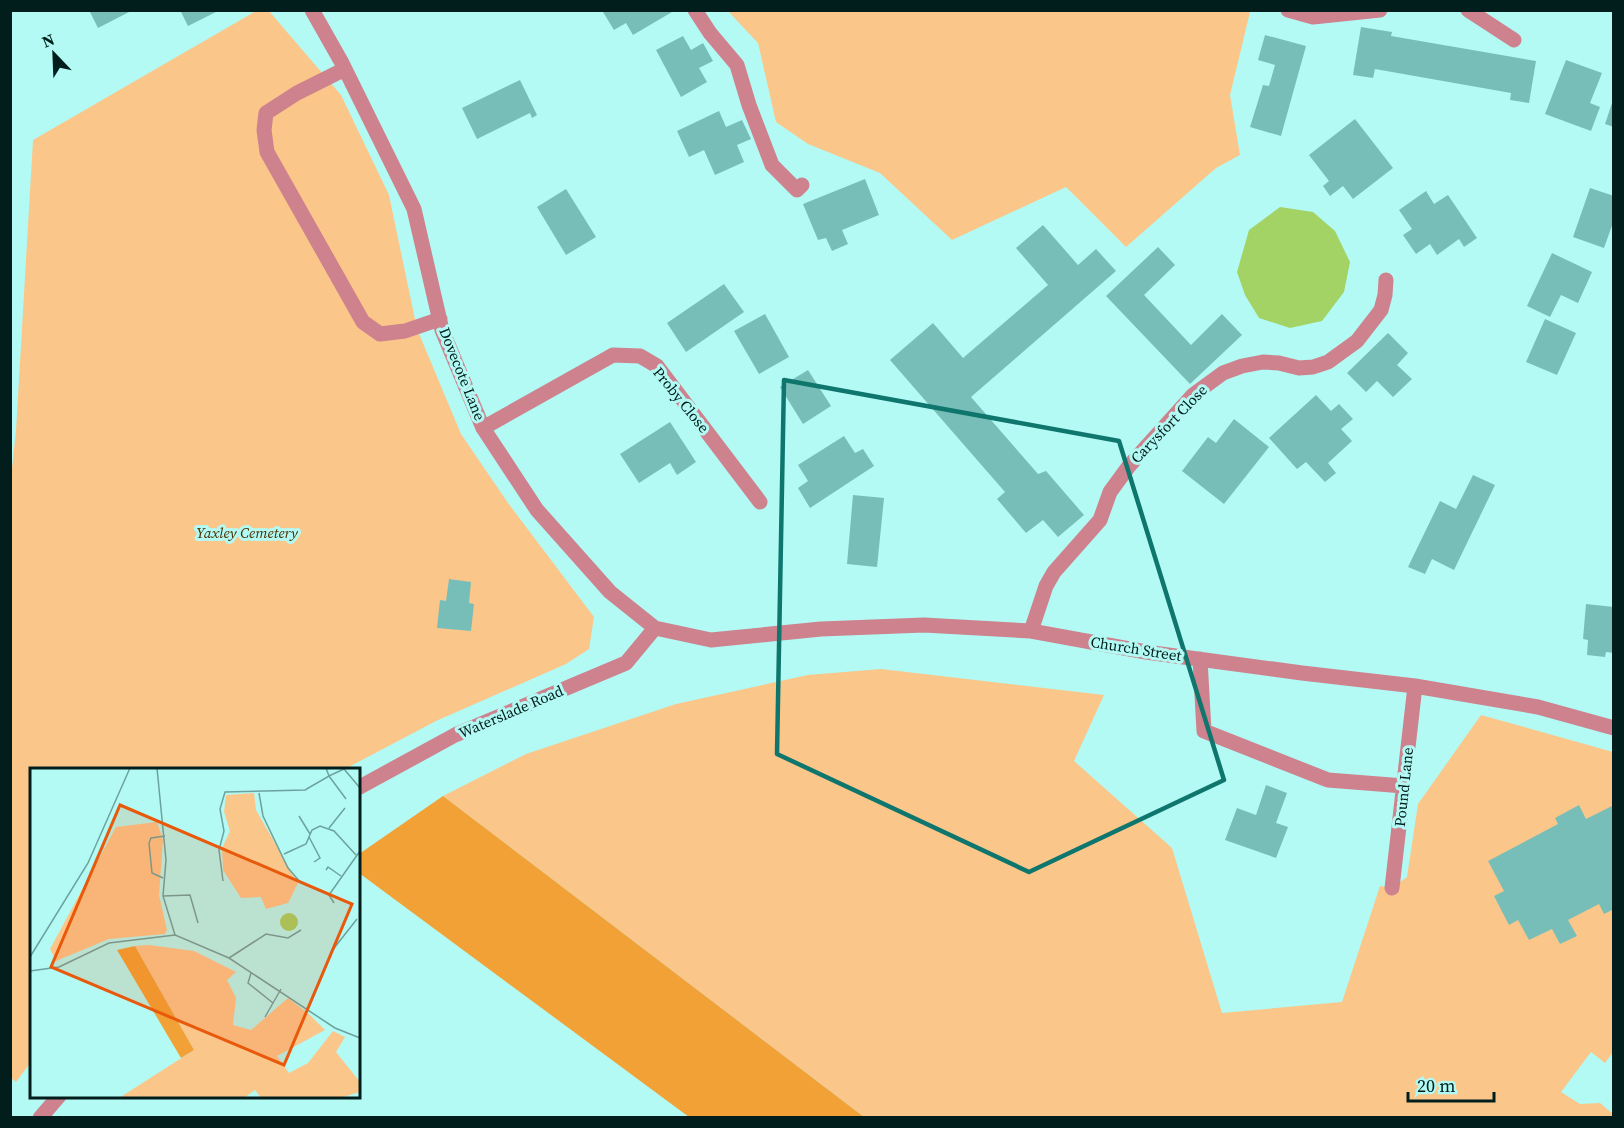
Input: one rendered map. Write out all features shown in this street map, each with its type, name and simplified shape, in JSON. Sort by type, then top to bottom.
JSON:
[{"type":"street","name":"Dovecote Lane","points":[[312,10],[345,69],[414,209],[442,330],[483,428],[537,510],[610,592],[655,628]]},
{"type":"street","points":[[695,10],[710,33],[737,65],[749,105],[772,165],[797,190],[802,186]]},
{"type":"street","points":[[1288,10],[1313,17],[1380,10]]},
{"type":"street","points":[[1468,10],[1514,40]]},
{"type":"street","points":[[345,69],[297,93],[266,113],[264,130],[267,152],[363,322],[380,334],[405,331],[440,319]]},
{"type":"street","name":"Carysfort Close","points":[[1031,631],[1054,572],[1100,520],[1110,492],[1129,466],[1193,395],[1223,373],[1242,366],[1263,362],[1299,368],[1328,362],[1357,341],[1381,310],[1386,280]]},
{"type":"street","name":"Proby Close","points":[[483,428],[613,355],[640,356],[657,366],[760,502]]},
{"type":"street","name":"Church Street","points":[[655,628],[711,640],[821,628],[924,625],[1031,631],[1146,652],[1414,686],[1538,707],[1614,728]]},
{"type":"street","name":"Waterslade Road","points":[[360,787],[455,735],[626,663],[655,628]]},
{"type":"street","points":[[1200,659],[1204,731],[1328,780],[1404,786]]},
{"type":"street","name":"Pound Lane","points":[[1392,888],[1414,686]]},
{"type":"street","points":[[40,1118],[57,1098]]},
{"type":"highlighted area","points":[[784,380],[1119,441],[1224,780],[1029,872],[777,754]]},
{"type":"green space","name":"Yaxley Cemetery","points":[[256,11],[269,11],[341,95],[389,195],[417,329],[461,434],[508,503],[594,617],[589,649],[566,664],[436,721],[347,768],[30,768],[30,1063],[16,1082],[11,1078],[10,487],[16,431],[33,140]]},
{"type":"green space","points":[[728,11],[1250,12],[1230,95],[1240,155],[1216,168],[1126,247],[1066,187],[952,240],[880,173],[808,144],[776,122],[758,43]]},
{"type":"green space","points":[[881,669],[1104,695],[1074,761],[1172,848],[1222,1013],[1342,1002],[1380,886],[1392,888],[1407,877],[1418,804],[1481,715],[1613,752],[1613,1052],[1605,1063],[1591,1052],[1561,1092],[1580,1104],[1600,1103],[1613,1114],[1613,1117],[864,1117],[443,796],[526,754],[676,704],[808,675]]},
{"type":"shaded area","points":[[1280,207],[1313,212],[1335,231],[1350,262],[1344,292],[1322,321],[1290,328],[1259,318],[1245,295],[1237,272],[1249,230]]},
{"type":"shaded area","points":[[443,796],[864,1117],[689,1117],[360,874],[360,853]]},
{"type":"building","points":[[89,10],[133,10],[98,28]]},
{"type":"building","points":[[180,10],[220,10],[188,26]]},
{"type":"building","points":[[607,10],[671,10],[672,12],[633,35],[626,23],[614,30],[603,12]]},
{"type":"building","points":[[1361,27],[1392,32],[1391,36],[1536,61],[1529,103],[1510,100],[1511,93],[1375,69],[1373,78],[1353,75]]},
{"type":"building","points":[[1265,35],[1306,46],[1281,136],[1250,127],[1263,85],[1269,86],[1275,65],[1258,60]]},
{"type":"building","points":[[683,36],[691,50],[703,43],[713,61],[699,68],[707,82],[681,97],[656,50]]},
{"type":"building","points":[[1566,60],[1602,73],[1590,103],[1600,107],[1591,131],[1545,114]]},
{"type":"building","points":[[520,80],[537,115],[532,118],[530,113],[477,139],[462,108]]},
{"type":"building","points":[[1614,100],[1614,127],[1605,124]]},
{"type":"building","points":[[719,111],[726,127],[742,120],[751,139],[737,145],[744,162],[715,175],[704,150],[689,157],[677,131]]},
{"type":"building","points":[[1355,119],[1393,168],[1353,199],[1343,186],[1330,196],[1323,186],[1329,181],[1309,155]]},
{"type":"building","points":[[865,179],[879,215],[842,230],[848,244],[832,251],[826,238],[818,240],[803,204]]},
{"type":"building","points":[[1590,188],[1614,196],[1614,220],[1604,248],[1573,237]]},
{"type":"building","points":[[566,189],[596,237],[566,255],[537,207]]},
{"type":"building","points":[[1426,191],[1434,204],[1448,195],[1477,238],[1464,247],[1459,239],[1437,255],[1430,244],[1416,254],[1403,235],[1412,229],[1399,210]]},
{"type":"building","points":[[1043,225],[1078,265],[1096,249],[1116,271],[971,397],[1038,474],[1046,471],[1084,515],[1058,537],[1043,520],[1026,533],[997,499],[1005,492],[890,360],[933,323],[963,358],[1048,285],[1016,248]]},
{"type":"building","points":[[1158,247],[1175,265],[1144,295],[1191,345],[1222,314],[1242,335],[1190,384],[1106,296]]},
{"type":"building","points":[[1552,253],[1592,272],[1578,303],[1561,295],[1550,317],[1527,306]]},
{"type":"building","points":[[724,284],[744,312],[686,352],[667,323]]},
{"type":"building","points":[[765,314],[789,357],[759,374],[734,331]]},
{"type":"building","points":[[1545,319],[1576,333],[1557,375],[1526,362]]},
{"type":"building","points":[[1388,333],[1408,353],[1397,365],[1412,379],[1393,397],[1377,381],[1366,392],[1347,373]]},
{"type":"building","points":[[808,370],[831,406],[803,424],[780,387]]},
{"type":"building","points":[[1316,395],[1331,411],[1339,404],[1353,419],[1341,429],[1352,441],[1328,463],[1336,473],[1325,482],[1306,462],[1297,469],[1269,438]]},
{"type":"building","points":[[1234,419],[1269,447],[1224,504],[1182,471],[1208,437],[1216,443]]},
{"type":"building","points":[[670,422],[696,462],[677,475],[670,463],[639,483],[620,454]]},
{"type":"building","points":[[844,436],[855,453],[863,449],[874,466],[810,508],[798,488],[808,481],[798,465]]},
{"type":"building","points":[[1473,475],[1495,485],[1454,570],[1432,559],[1425,574],[1408,567],[1440,501],[1456,509]]},
{"type":"building","points":[[853,495],[884,498],[877,567],[847,564]]},
{"type":"building","points":[[449,579],[471,582],[469,603],[474,604],[471,631],[437,628],[440,600],[446,601]]},
{"type":"building","points":[[1586,604],[1614,607],[1614,653],[1606,652],[1605,657],[1587,655],[1588,640],[1583,639]]},
{"type":"building","points":[[1266,785],[1287,793],[1276,823],[1288,827],[1276,858],[1225,840],[1237,808],[1256,815]]},
{"type":"building","points":[[1579,805],[1586,819],[1614,805],[1614,909],[1604,914],[1599,904],[1568,920],[1577,936],[1560,944],[1552,929],[1529,940],[1518,920],[1509,925],[1494,896],[1504,891],[1488,861],[1558,824],[1555,818]]}]
